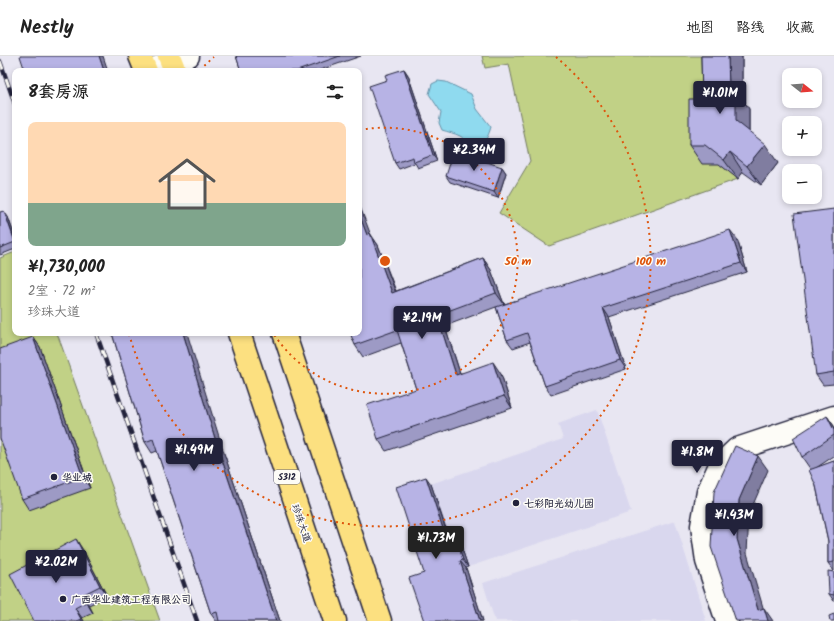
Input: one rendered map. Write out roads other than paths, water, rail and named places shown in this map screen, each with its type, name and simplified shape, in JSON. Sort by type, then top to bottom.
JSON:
[{"type":"main road","points":[[140,56],[145,68]]},
{"type":"main road","name":"珍珠大道","points":[[240,336],[336,621]]},
{"type":"main road","points":[[285,336],[380,621]]},
{"type":"street","points":[[155,68],[176,61]]},
{"type":"street","points":[[727,621],[707,561],[702,526],[708,492],[720,465],[737,449],[834,417]]},
{"type":"water","points":[[438,81],[446,82],[471,94],[477,109],[491,127],[482,144],[470,144],[460,136],[442,130],[439,123],[441,112],[429,94],[432,84]]},
{"type":"railway","points":[[0,61],[12,95]]},
{"type":"railway","points":[[97,336],[197,621]]},
{"type":"place","name":"华业城","points":[[54,477]]},
{"type":"place","name":"七彩阳光幼儿园","points":[[516,503]]},
{"type":"place","name":"广西华业建筑工程有限公司","points":[[63,599]]}]
